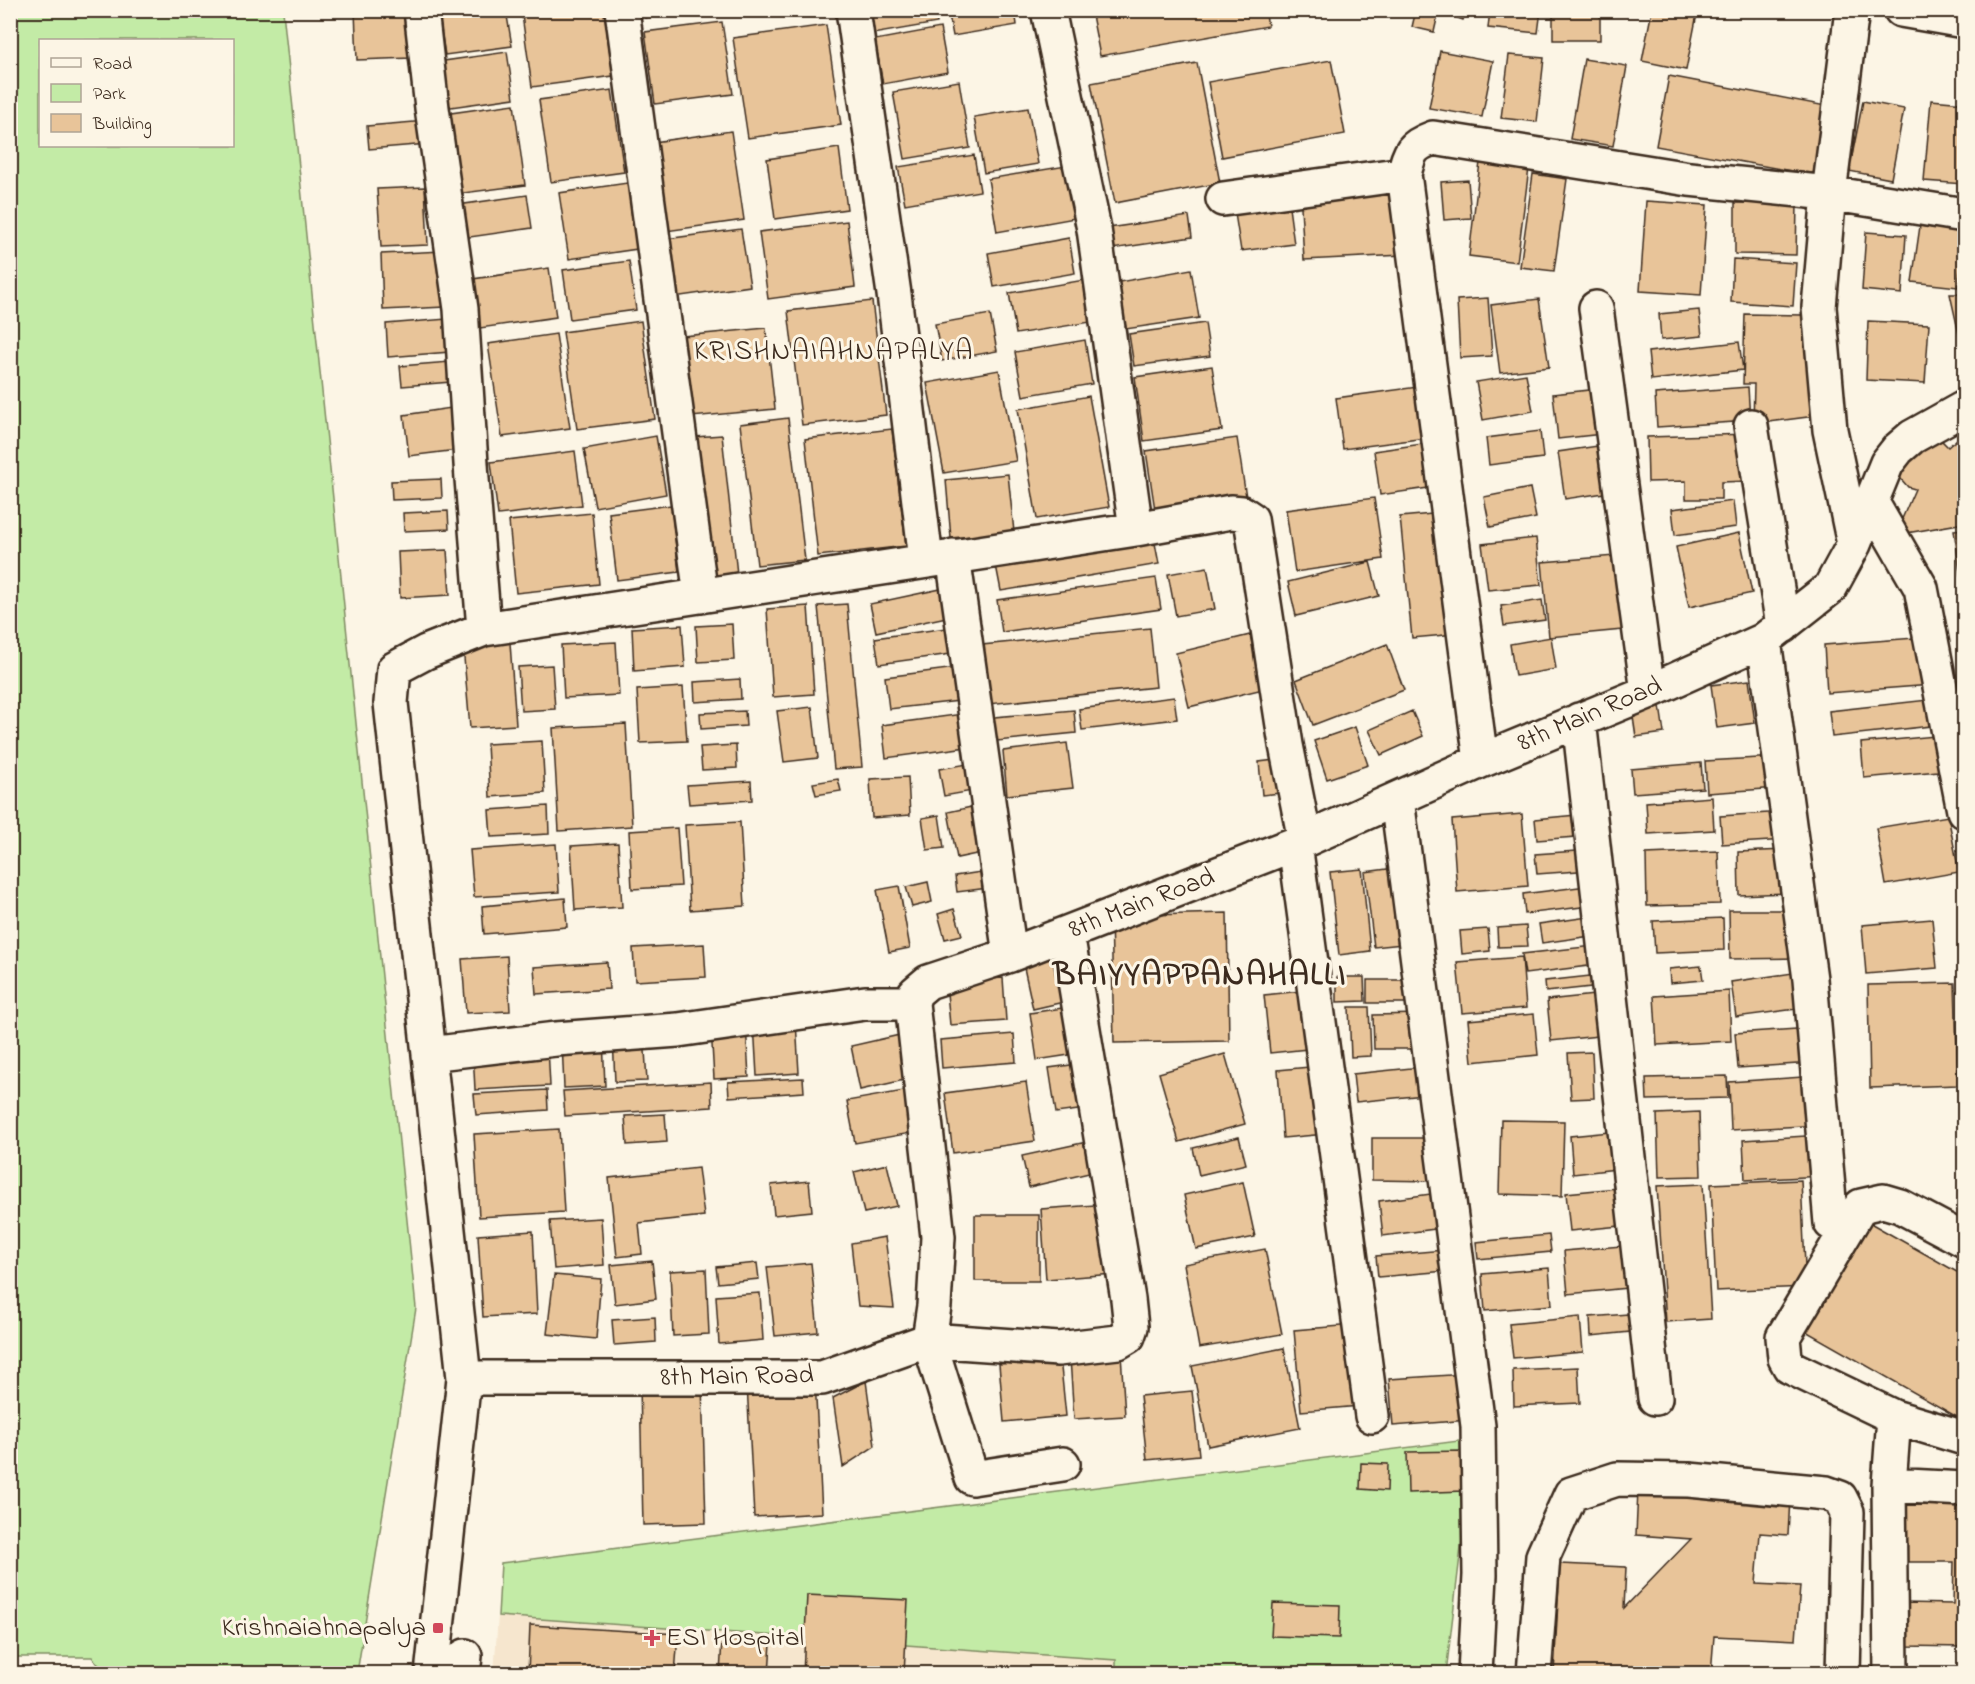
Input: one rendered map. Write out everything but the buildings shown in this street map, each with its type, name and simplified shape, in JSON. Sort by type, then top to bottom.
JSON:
[{"type":"street","points":[[421,10],[461,309],[484,629]]},
{"type":"street","points":[[622,10],[701,596]]},
{"type":"street","points":[[853,10],[894,294],[1010,955]]},
{"type":"street","points":[[1048,10],[1094,229],[1136,530]]},
{"type":"street","points":[[1852,10],[1829,193],[1819,307],[1830,430],[1854,543]]},
{"type":"street","points":[[1901,10],[1965,21]]},
{"type":"street","points":[[1481,761],[1404,174],[1409,155],[1416,144],[1433,138],[1689,179],[1829,193],[1965,215]]},
{"type":"street","points":[[1223,199],[1404,174]]},
{"type":"street","points":[[1596,308],[1648,692]]},
{"type":"street","name":"8th Main Road","points":[[912,1003],[915,993],[928,982],[1010,955],[1300,842],[1481,761],[1648,692],[1773,633],[1830,588],[1854,543],[1887,463],[1898,449],[1912,437],[1965,408]]},
{"type":"street","points":[[1751,426],[1810,979],[1831,1223]]},
{"type":"street","points":[[1872,503],[1921,588],[1965,811]]},
{"type":"street","points":[[432,1674],[464,1378],[391,703],[394,669],[426,652],[484,629],[1136,530],[1231,512],[1242,513],[1251,519],[1300,842],[1372,1416]]},
{"type":"street","points":[[1579,720],[1655,1398]]},
{"type":"street","points":[[1396,799],[1478,1426],[1480,1575],[1475,1674]]},
{"type":"street","points":[[928,1340],[1058,1349],[1118,1342],[1128,1336],[1131,1327],[1128,1299],[1067,933]]},
{"type":"street","points":[[429,1054],[678,1030],[865,1003],[912,1003],[938,1237],[934,1306],[928,1340],[972,1478],[1063,1464]]},
{"type":"street","points":[[1965,1240],[1900,1206],[1883,1201],[1861,1206],[1783,1337],[1785,1358],[1790,1367],[1894,1417],[1965,1438]]},
{"type":"street","name":"8th Main Road","points":[[464,1378],[822,1378],[928,1340]]},
{"type":"street","points":[[1891,1674],[1889,1485],[1894,1417]]},
{"type":"street","points":[[1534,1674],[1543,1556],[1571,1494],[1617,1479],[1629,1479],[1689,1480],[1826,1493],[1840,1498],[1847,1512],[1843,1674]]},
{"type":"street","points":[[1889,1485],[1965,1489]]},
{"type":"shaded area","name":"ESI Hospital","points":[[498,1616],[1117,1660],[1116,1674],[494,1674]]},
{"type":"green space","points":[[11,10],[283,11],[416,1308],[357,1673],[106,1674],[92,1657],[11,1657]]},
{"type":"green space","points":[[1474,1439],[1446,1673],[1116,1673],[1116,1660],[498,1616],[501,1563]]},
{"type":"place","name":"Krishnaiahnapalya","points":[[438,1628]]},
{"type":"place","name":"ESI Hospital","points":[[652,1638]]},
{"type":"district","name":"KRISHNAIAHNAPALYA","points":[[834,352]]},
{"type":"district","name":"BAIYYAPPANAHALLI","points":[[1200,976]]}]
